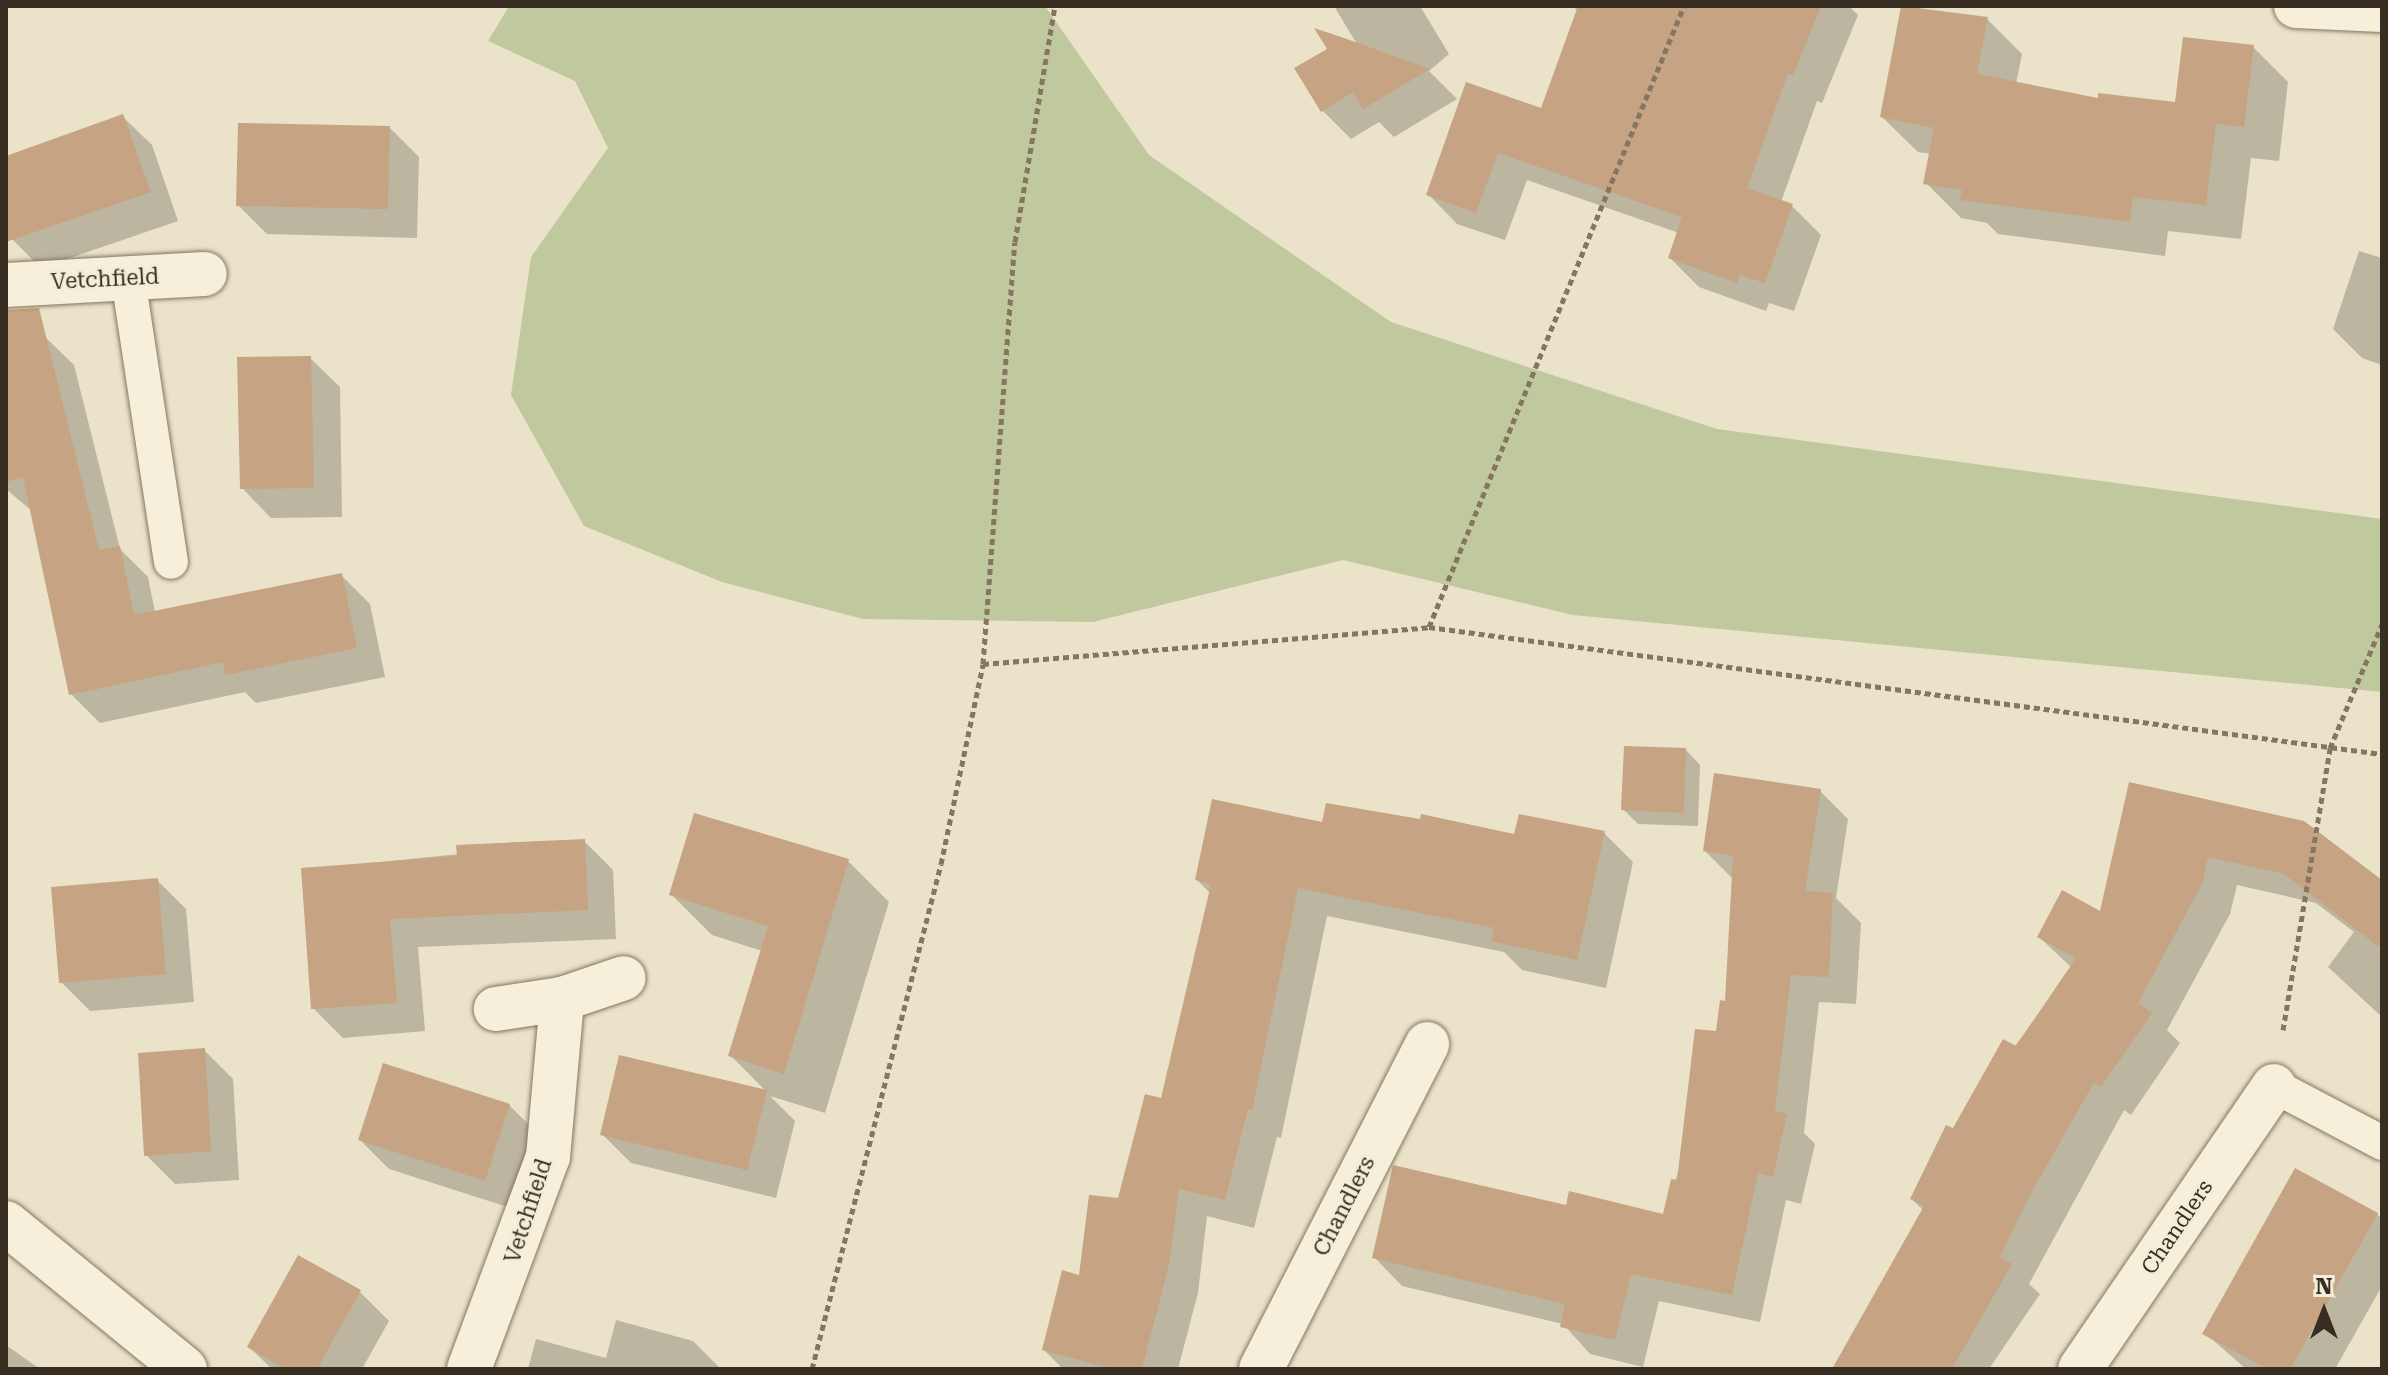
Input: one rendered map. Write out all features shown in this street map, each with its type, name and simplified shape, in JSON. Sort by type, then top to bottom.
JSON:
[{"type":"street","points":[[2296,6],[2382,10]]},
{"type":"street","name":"Vetchfield","points":[[6,285],[205,274]]},
{"type":"street","points":[[496,1009],[562,999],[624,978]]},
{"type":"street","name":"Vetchfield","points":[[469,1369],[548,1157],[562,999]]},
{"type":"street","name":"Chandlers","points":[[1261,1369],[1427,1044]]},
{"type":"street","name":"Chandlers","points":[[2080,1369],[2274,1086]]},
{"type":"street","points":[[6,1223],[185,1369]]},
{"type":"lane","points":[[128,278],[171,562]]},
{"type":"lane","points":[[2274,1086],[2382,1143]]},
{"type":"path","points":[[812,1369],[934,894],[983,664],[1015,242],[1055,6]]},
{"type":"path","points":[[1429,627],[1684,6]]},
{"type":"path","points":[[2274,1086],[2330,748],[2382,624]]},
{"type":"path","points":[[983,664],[1429,627],[2382,754]]},
{"type":"green space","points":[[509,6],[1045,6],[1149,155],[1391,322],[1717,429],[2382,519],[2382,692],[1573,615],[1343,560],[1093,622],[863,619],[722,582],[584,526],[511,395],[531,257],[608,148],[575,81],[488,41]]},
{"type":"building","points":[[1578,6],[1821,6],[1793,75],[1788,73],[1747,188],[1793,204],[1765,283],[1740,275],[1737,283],[1668,258],[1682,217],[1498,153],[1476,213],[1426,195],[1466,82],[1541,108]]},
{"type":"building","points":[[1901,6],[1988,17],[1977,74],[2098,98],[2098,93],[2175,102],[2183,37],[2254,45],[2244,127],[2216,124],[2206,205],[2133,197],[2130,222],[1960,200],[1962,190],[1923,184],[1934,128],[1880,117]]},
{"type":"building","points":[[1314,28],[1430,69],[1363,109],[1353,92],[1321,112],[1294,68],[1327,49]]},
{"type":"building","points":[[123,114],[151,192],[6,242],[6,156]]},
{"type":"building","points":[[238,123],[390,126],[388,209],[236,206]]},
{"type":"building","points":[[39,308],[99,550],[120,546],[134,615],[342,573],[357,648],[225,675],[223,662],[69,695],[23,477],[6,482],[6,310]]},
{"type":"building","points":[[311,356],[314,488],[240,489],[237,357]]},
{"type":"building","points":[[1624,746],[1686,748],[1684,813],[1621,810]]},
{"type":"building","points":[[1714,773],[1821,789],[1805,891],[1833,893],[1829,977],[1791,975],[1775,1111],[1787,1114],[1773,1177],[1758,1173],[1732,1295],[1631,1274],[1615,1340],[1560,1327],[1565,1304],[1372,1258],[1393,1165],[1566,1205],[1569,1191],[1663,1214],[1671,1179],[1677,1180],[1695,1029],[1716,1031],[1720,1000],[1725,1001],[1733,856],[1703,851]]},
{"type":"building","points":[[2129,782],[2304,821],[2382,880],[2382,949],[2284,874],[2208,857],[2202,884],[2138,1003],[2152,1013],[2101,1087],[2094,1082],[2029,1197],[2000,1257],[2012,1264],[1952,1369],[1832,1369],[1924,1206],[1910,1199],[1946,1125],[1953,1128],[2003,1039],[2016,1046],[2076,958],[2037,937],[2062,890],[2100,911]]},
{"type":"building","points":[[1212,799],[1322,822],[1326,803],[1420,819],[1421,814],[1514,834],[1519,814],[1605,831],[1577,960],[1491,941],[1494,928],[1298,888],[1252,1110],[1248,1109],[1225,1200],[1179,1189],[1169,1264],[1142,1369],[1114,1369],[1042,1350],[1062,1270],[1079,1275],[1089,1195],[1118,1198],[1145,1094],[1161,1098],[1211,884],[1195,880]]},
{"type":"building","points":[[694,813],[849,859],[784,1074],[728,1056],[768,926],[669,895]]},
{"type":"building","points":[[585,839],[588,910],[390,919],[397,1003],[311,1009],[301,868],[457,856],[456,845]]},
{"type":"building","points":[[158,878],[166,974],[59,983],[51,887]]},
{"type":"building","points":[[205,1048],[211,1151],[144,1156],[138,1053]]},
{"type":"building","points":[[619,1055],[767,1090],[747,1170],[600,1135]]},
{"type":"building","points":[[383,1063],[510,1104],[485,1181],[358,1140]]},
{"type":"building","points":[[2295,1168],[2378,1213],[2290,1369],[2268,1369],[2202,1334]]},
{"type":"building","points":[[298,1255],[361,1290],[317,1369],[286,1369],[247,1347]]}]
